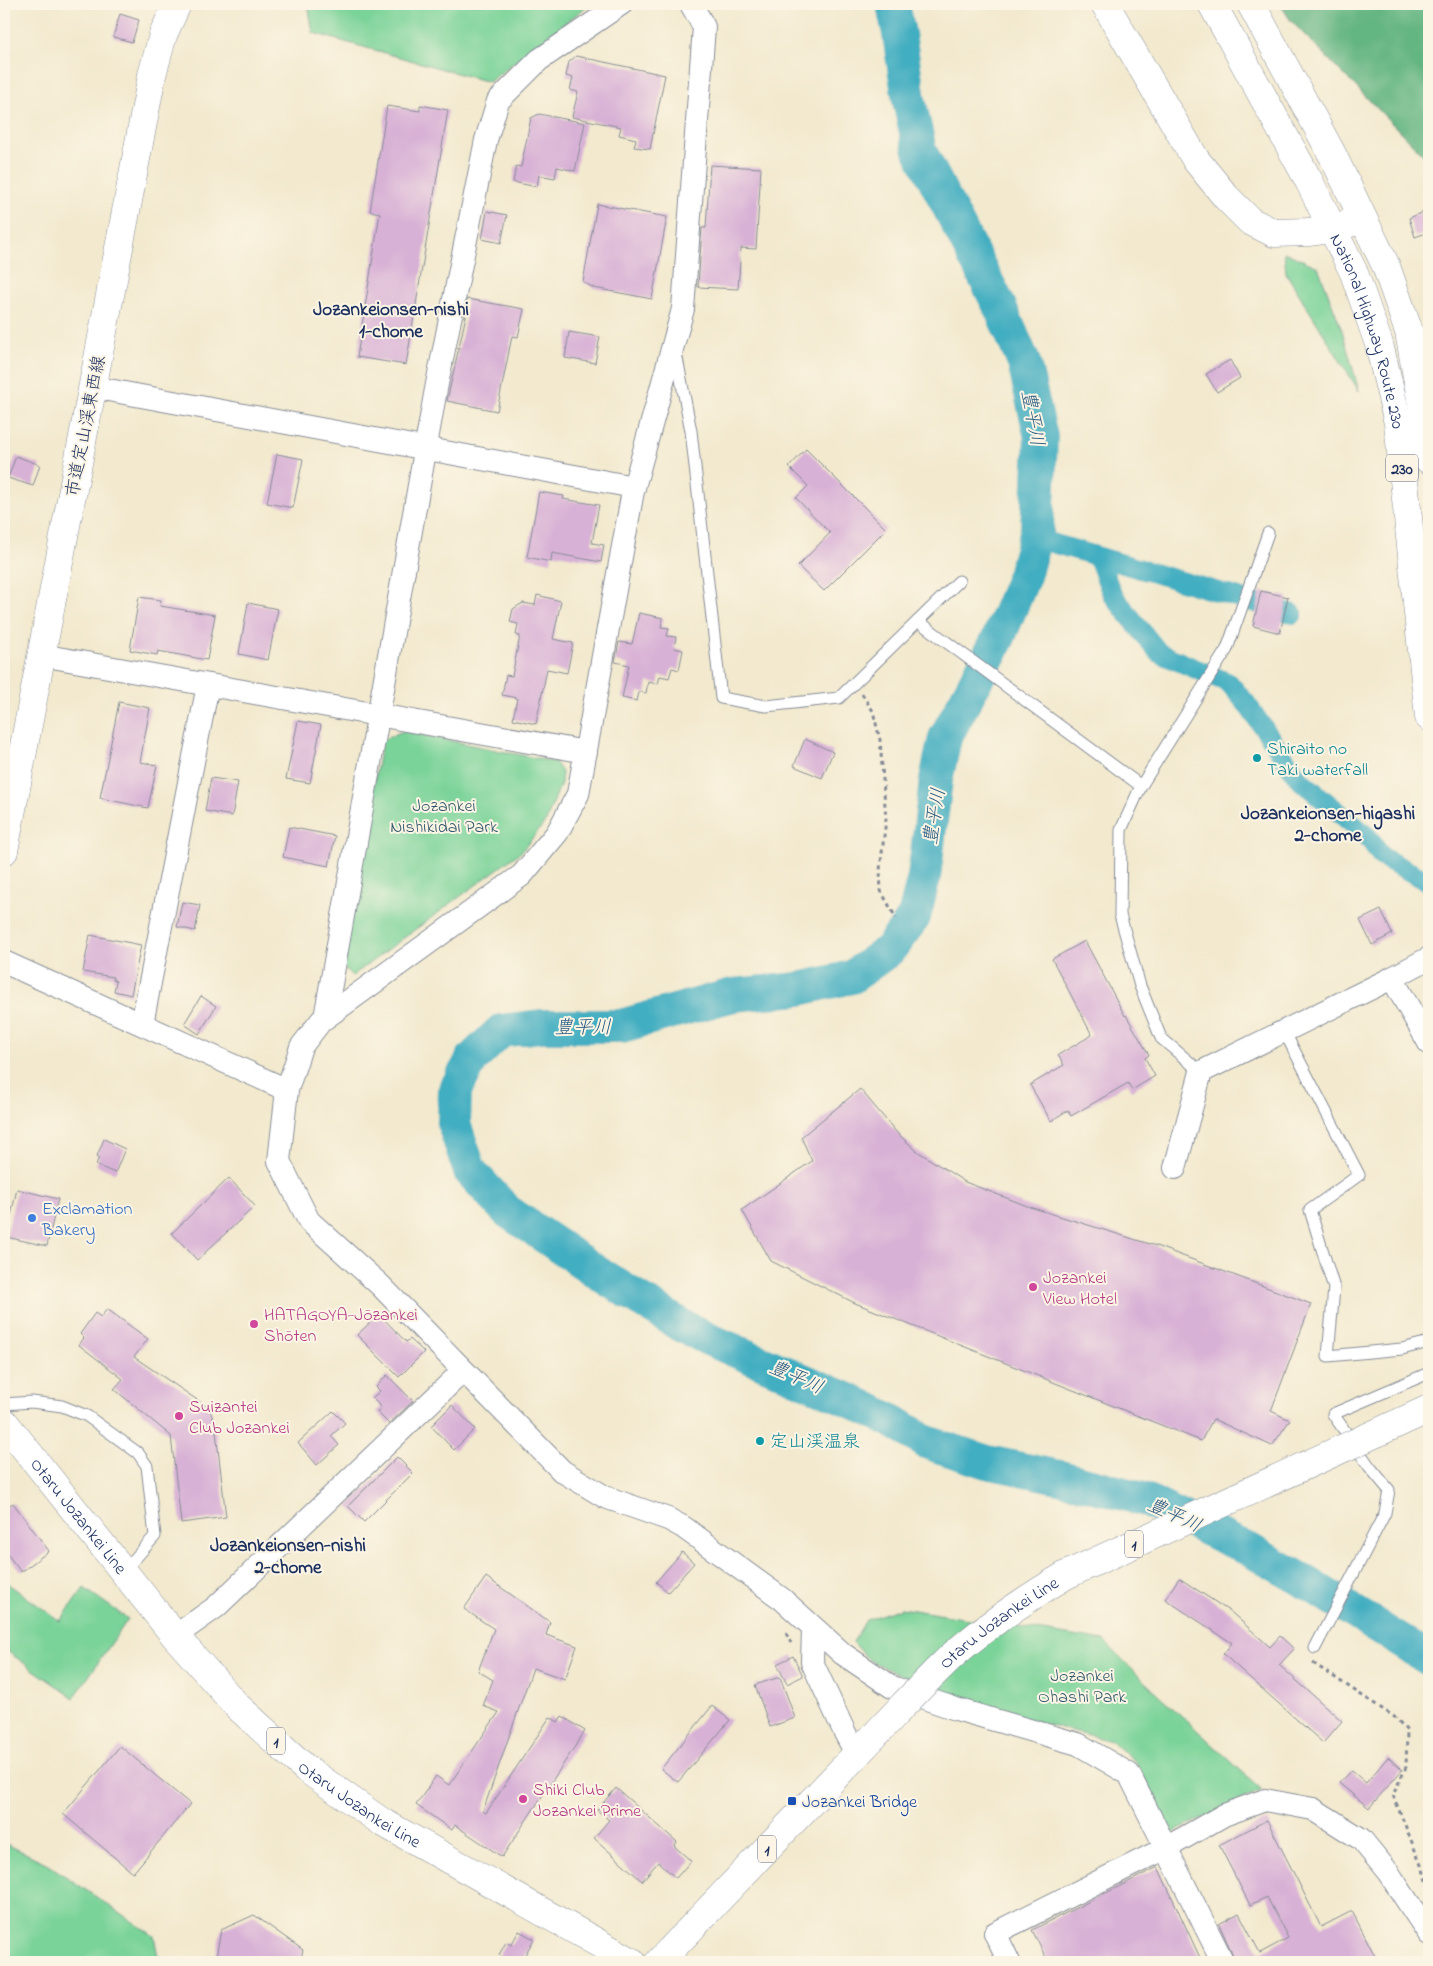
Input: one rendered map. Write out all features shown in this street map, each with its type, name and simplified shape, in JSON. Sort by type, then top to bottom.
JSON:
[{"type":"main road","name":"市道定山渓東西線","points":[[4,851],[152,75],[163,35],[177,4]]},
{"type":"main road","points":[[1105,4],[1196,160],[1226,197],[1250,221],[1274,233],[1331,229],[1362,219]]},
{"type":"main road","name":"National Highway Route 230","points":[[1212,4],[1289,142],[1354,273],[1379,344],[1398,423],[1429,717]]},
{"type":"main road","name":"National Highway Route 230","points":[[1251,4],[1332,154],[1386,266],[1409,332],[1423,410],[1429,460]]},
{"type":"main road","name":"Otaru Jozankei Line","points":[[659,1962],[953,1655],[988,1626],[1029,1597],[1066,1575],[1429,1409]]},
{"type":"main road","name":"Otaru Jozankei Line","points":[[4,1422],[174,1636],[236,1705],[304,1768],[382,1822],[632,1962]]},
{"type":"street","points":[[325,1018],[425,449],[486,140],[498,101],[539,60],[621,4]]},
{"type":"street","points":[[691,4],[704,27],[683,309],[634,487],[578,794],[557,833],[522,875],[325,1018],[301,1047],[287,1090],[280,1161],[309,1221],[380,1285],[562,1471],[605,1497],[668,1519],[683,1527],[782,1599],[843,1654],[892,1688],[956,1709],[1078,1744],[1129,1774],[1223,1962]]},
{"type":"street","points":[[92,387],[634,487]]},
{"type":"street","points":[[41,655],[586,752]]},
{"type":"street","points":[[142,1024],[208,685]]},
{"type":"street","points":[[1176,1168],[1201,1072],[1429,958]]},
{"type":"street","points":[[4,962],[287,1090]]},
{"type":"street","points":[[1392,978],[1429,1042]]},
{"type":"street","points":[[174,1636],[216,1607],[464,1371]]},
{"type":"street","points":[[813,1628],[812,1662],[845,1733],[857,1754]]},
{"type":"street","points":[[1009,1962],[995,1933],[1166,1848],[1224,1815],[1265,1800],[1313,1809],[1361,1839],[1388,1872],[1429,1934]]},
{"type":"lane","points":[[674,341],[691,431],[721,698],[766,706],[839,698],[959,581]]},
{"type":"lane","points":[[1201,1072],[1161,1038],[1140,986],[1120,915],[1121,830],[1140,786],[1227,649],[1268,533]]},
{"type":"lane","points":[[918,621],[1140,786]]},
{"type":"lane","points":[[1284,1031],[1359,1175],[1310,1210],[1334,1288],[1328,1356],[1402,1349],[1429,1342]]},
{"type":"lane","points":[[1315,1648],[1385,1513],[1389,1490],[1369,1466],[1333,1414],[1429,1373]]},
{"type":"lane","points":[[4,1404],[32,1402],[62,1406],[87,1416],[138,1452],[147,1466],[155,1536],[124,1571]]},
{"type":"path","points":[[860,691],[873,711],[880,740],[886,819],[880,870],[881,891],[896,918]]},
{"type":"path","points":[[786,1633],[794,1650]]},
{"type":"path","points":[[1315,1648],[1311,1660],[1314,1665],[1396,1718],[1407,1731],[1406,1767],[1393,1795],[1429,1886]]},
{"type":"green space","points":[[308,4],[590,4],[489,82],[313,33]]},
{"type":"green space","points":[[1280,4],[1429,4],[1429,161],[1291,21]]},
{"type":"green space","points":[[1284,252],[1318,267],[1342,330],[1359,391],[1286,273]]},
{"type":"green space","name":"Jozankei Nishikidai Park","points":[[403,731],[555,762],[562,772],[561,783],[546,821],[522,851],[352,976],[341,965],[382,740]]},
{"type":"green space","points":[[4,1581],[60,1621],[84,1588],[128,1619],[74,1698],[4,1649]]},
{"type":"green space","name":"Jozankei Ohashi Park","points":[[901,1608],[1104,1641],[1148,1685],[1262,1790],[1170,1834],[1136,1762],[1111,1741],[952,1699],[869,1660],[853,1642],[866,1620]]},
{"type":"green space","points":[[4,1843],[46,1863],[154,1936],[159,1962],[4,1962]]},
{"type":"building","points":[[120,14],[139,20],[132,42],[113,37]]},
{"type":"building","points":[[576,56],[665,75],[650,149],[634,147],[636,139],[619,135],[621,127],[572,117],[578,92],[570,90],[573,78],[566,76],[569,62]]},
{"type":"building","points":[[420,105],[448,110],[406,365],[357,357],[380,213],[370,211],[387,106],[420,111]]},
{"type":"building","points":[[539,114],[585,123],[575,171],[557,167],[555,178],[539,175],[537,187],[513,182],[516,166],[521,167],[531,118]]},
{"type":"building","points":[[710,165],[761,168],[756,249],[741,248],[738,289],[698,287],[702,228],[706,228]]},
{"type":"building","points":[[597,204],[667,217],[652,299],[594,288],[583,282]]},
{"type":"building","points":[[1429,210],[1429,232],[1415,237],[1409,218]]},
{"type":"building","points":[[487,211],[507,215],[501,243],[482,239]]},
{"type":"building","points":[[467,299],[524,309],[518,337],[512,336],[497,411],[447,401],[466,316],[464,316]]},
{"type":"building","points":[[569,332],[600,337],[595,363],[565,358]]},
{"type":"building","points":[[1230,360],[1240,378],[1217,392],[1206,374]]},
{"type":"building","points":[[806,449],[886,529],[824,591],[798,566],[830,533],[796,498],[808,486],[789,467]]},
{"type":"building","points":[[277,454],[303,459],[293,508],[267,503]]},
{"type":"building","points":[[16,456],[40,465],[33,486],[8,478]]},
{"type":"building","points":[[539,492],[564,496],[563,499],[599,505],[592,543],[604,545],[601,562],[552,553],[551,562],[527,557]]},
{"type":"building","points":[[1261,591],[1288,597],[1280,633],[1253,626]]},
{"type":"building","points":[[537,595],[561,601],[553,639],[573,643],[567,673],[547,669],[536,724],[513,719],[517,698],[502,695],[506,675],[512,676],[520,636],[516,635],[518,624],[510,622],[513,609],[523,603],[535,605]]},
{"type":"building","points":[[139,597],[161,600],[160,606],[215,615],[207,660],[158,651],[157,655],[130,650]]},
{"type":"building","points":[[248,603],[278,609],[268,660],[239,654]]},
{"type":"building","points":[[639,613],[663,618],[661,627],[669,628],[667,636],[676,637],[674,648],[683,650],[679,670],[672,668],[669,678],[660,676],[658,684],[648,682],[646,693],[639,692],[637,701],[622,698],[629,665],[615,662],[619,642],[632,644]]},
{"type":"building","points":[[119,702],[150,708],[140,762],[157,765],[148,808],[100,798]]},
{"type":"building","points":[[298,721],[321,725],[310,783],[286,779]]},
{"type":"building","points":[[805,739],[833,752],[822,778],[794,766]]},
{"type":"building","points":[[211,778],[238,782],[232,816],[205,811]]},
{"type":"building","points":[[289,827],[335,836],[329,866],[283,857]]},
{"type":"building","points":[[182,902],[200,905],[195,931],[177,927]]},
{"type":"building","points":[[1381,910],[1392,934],[1372,945],[1360,920]]},
{"type":"building","points":[[90,935],[141,945],[131,995],[114,991],[116,981],[113,980],[113,977],[83,972]]},
{"type":"building","points":[[1085,941],[1125,1016],[1149,1055],[1145,1058],[1155,1076],[1132,1090],[1128,1083],[1071,1116],[1068,1110],[1051,1121],[1030,1085],[1064,1065],[1058,1055],[1092,1035],[1052,959]]},
{"type":"building","points":[[201,996],[216,1006],[199,1034],[184,1024]]},
{"type":"building","points":[[860,1089],[897,1133],[917,1151],[965,1182],[1030,1207],[1156,1246],[1311,1304],[1271,1411],[1290,1420],[1272,1446],[1213,1419],[1201,1441],[855,1303],[771,1261],[742,1210],[812,1161],[801,1137]]},
{"type":"building","points":[[104,1139],[125,1149],[115,1173],[96,1165],[99,1157],[97,1156]]},
{"type":"building","points":[[229,1178],[255,1206],[197,1260],[172,1233]]},
{"type":"building","name":"Exclamation Bakery","points":[[17,1189],[58,1199],[47,1246],[6,1237]]},
{"type":"building","name":"Suizantei Club Jozankei","points":[[107,1309],[148,1339],[134,1357],[209,1408],[215,1423],[226,1517],[181,1523],[171,1436],[114,1389],[123,1379],[79,1345],[84,1338],[80,1334],[95,1313],[101,1317]]},
{"type":"building","points":[[379,1314],[406,1342],[410,1339],[424,1352],[399,1377],[357,1335]]},
{"type":"building","points":[[387,1375],[413,1401],[389,1424],[377,1412],[381,1407],[372,1398],[380,1391],[376,1387]]},
{"type":"building","points":[[452,1405],[475,1429],[454,1450],[431,1426]]},
{"type":"building","points":[[333,1411],[345,1423],[331,1436],[339,1445],[317,1465],[298,1443]]},
{"type":"building","points":[[397,1457],[413,1473],[364,1522],[348,1506]]},
{"type":"building","points":[[13,1503],[49,1551],[21,1572],[4,1550],[4,1509]]},
{"type":"building","points":[[682,1552],[694,1563],[668,1592],[656,1582]]},
{"type":"building","points":[[486,1577],[550,1622],[546,1635],[577,1646],[565,1679],[533,1668],[483,1811],[486,1813],[550,1717],[558,1722],[562,1716],[585,1731],[502,1857],[455,1825],[452,1830],[416,1805],[436,1776],[449,1785],[499,1712],[483,1706],[493,1680],[478,1671],[494,1629],[464,1609]]},
{"type":"building","points":[[1179,1578],[1232,1613],[1270,1647],[1280,1636],[1294,1649],[1279,1665],[1342,1721],[1323,1743],[1223,1654],[1232,1643],[1165,1599]]},
{"type":"building","points":[[793,1656],[803,1676],[787,1684],[777,1664]]},
{"type":"building","points":[[780,1677],[795,1718],[770,1727],[755,1685]]},
{"type":"building","points":[[712,1706],[730,1720],[678,1782],[661,1769]]},
{"type":"building","points":[[120,1746],[190,1804],[133,1873],[63,1814]]},
{"type":"building","points":[[1388,1757],[1402,1770],[1369,1808],[1339,1783],[1351,1770],[1366,1783]]},
{"type":"building","points":[[616,1788],[677,1842],[674,1846],[691,1861],[676,1878],[658,1862],[642,1881],[594,1838],[609,1820],[597,1810]]},
{"type":"building","points":[[1267,1820],[1321,1927],[1352,1911],[1378,1962],[1236,1962],[1219,1924],[1239,1913],[1260,1953],[1288,1938],[1267,1897],[1250,1905],[1219,1845]]},
{"type":"building","points":[[1158,1867],[1202,1962],[1048,1962],[1032,1930]]},
{"type":"building","points":[[254,1915],[303,1950],[300,1962],[215,1962],[221,1930]]},
{"type":"building","points":[[519,1931],[534,1939],[521,1962],[511,1962],[499,1955],[506,1942],[511,1945]]},
{"type":"waterway","name":"豊平川","points":[[893,4],[909,100],[920,151],[1000,307],[1024,363],[1041,437],[1037,530],[1024,576],[998,639],[945,738],[936,780],[924,877],[914,917],[889,950],[852,977],[799,989],[733,995],[621,1026],[541,1026],[501,1031],[473,1058],[455,1090],[454,1124],[470,1171],[507,1211],[604,1277],[679,1324],[708,1339],[854,1402],[894,1422],[926,1442],[987,1462],[1064,1478],[1143,1499],[1248,1549],[1301,1579],[1429,1659]]},
{"type":"waterway","points":[[1035,538],[1293,614]]},
{"type":"waterway","points":[[1098,557],[1112,594],[1159,653],[1229,683],[1246,703],[1299,779],[1368,837],[1382,857],[1429,882]]},
{"type":"place","name":"Shiraito no Taki waterfall","points":[[1257,758]]},
{"type":"place","name":"Exclamation Bakery","points":[[32,1218]]},
{"type":"place","name":"Jozankei View Hotel","points":[[1033,1287]]},
{"type":"place","name":"HATAGOYA-Jōzankei Shōten","points":[[254,1324]]},
{"type":"place","name":"Suizantei Club Jozankei","points":[[179,1416]]},
{"type":"place","name":"定山渓温泉","points":[[760,1441]]},
{"type":"place","name":"Shiki Club Jozankei Prime","points":[[523,1799]]},
{"type":"place","name":"Jozankei Bridge","points":[[792,1801]]},
{"type":"district","name":"Jozankeionsen-nishi 1-chome","points":[[391,319]]},
{"type":"district","name":"Jozankeionsen-higashi 2-chome","points":[[1328,823]]},
{"type":"district","name":"Jozankeionsen-nishi 2-chome","points":[[288,1555]]}]
